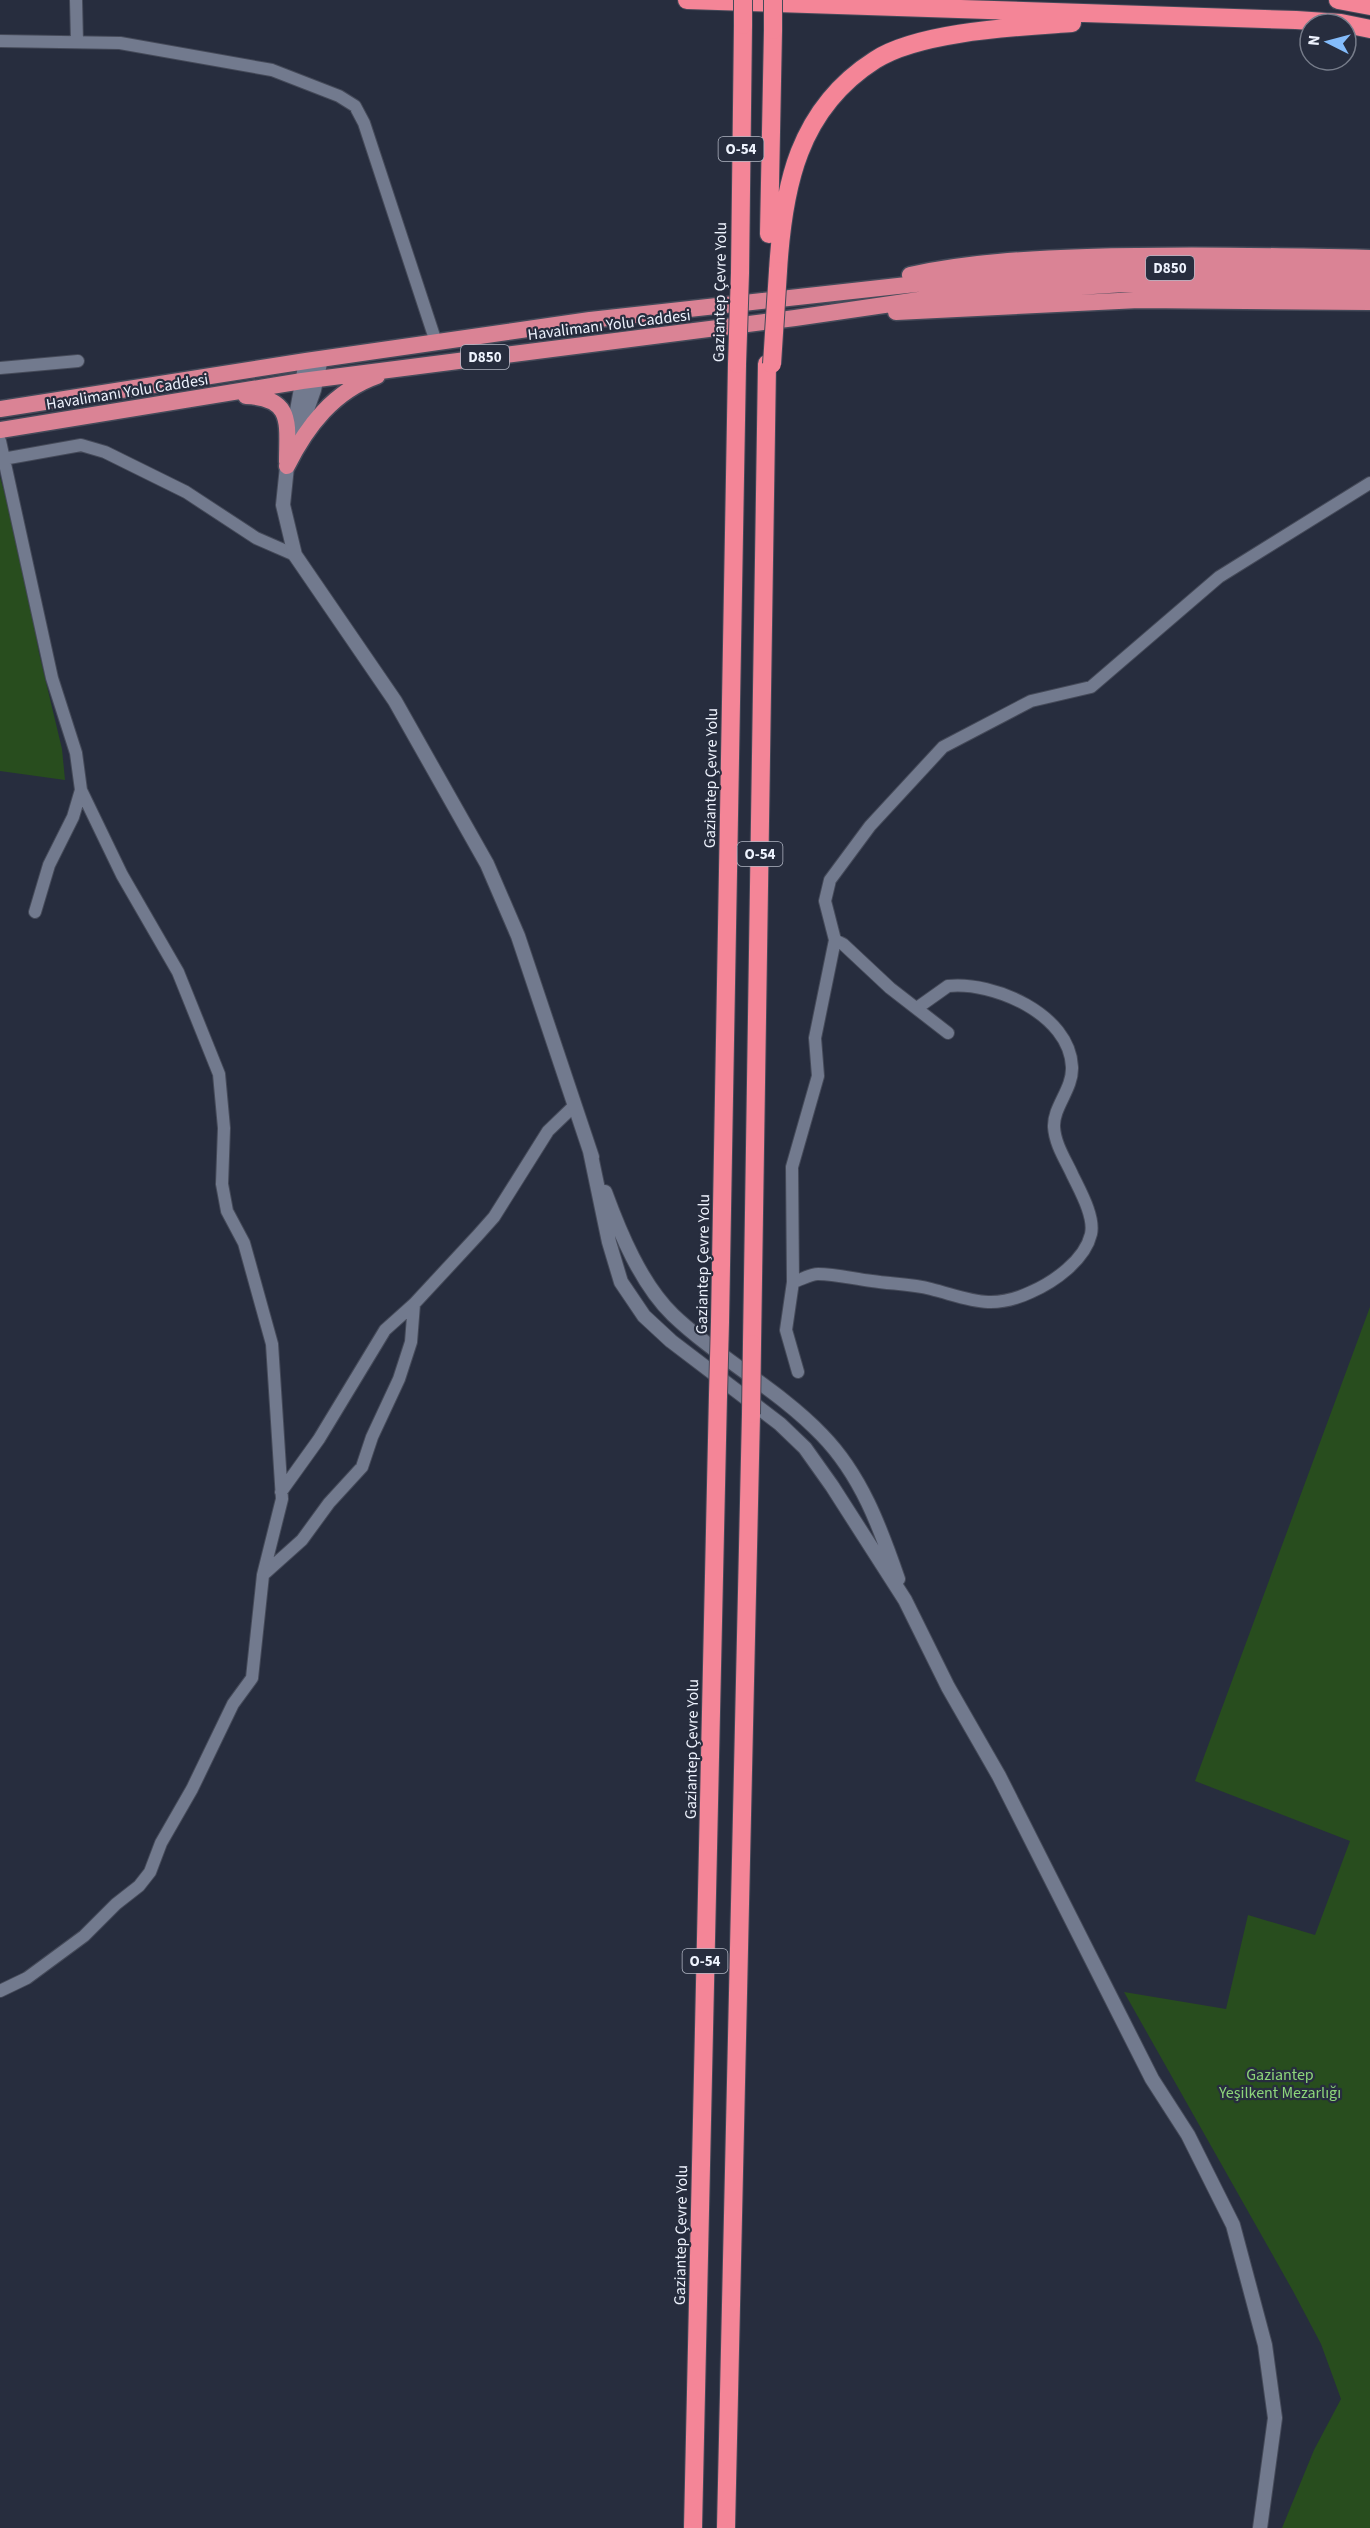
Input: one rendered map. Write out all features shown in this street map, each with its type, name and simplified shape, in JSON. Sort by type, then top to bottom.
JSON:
[{"type":"highway","points":[[687,0],[1324,22],[1370,29]]},
{"type":"highway","name":"Gaziantep Çevre Yolu","points":[[693,2528],[720,1322],[743,0]]},
{"type":"highway","name":"O-54","points":[[726,2528],[752,1414],[766,412],[773,273],[773,0]]},
{"type":"highway","points":[[1338,0],[1370,6]]},
{"type":"highway","points":[[773,273],[788,181],[801,144],[818,114],[843,85],[876,59],[907,47],[938,39],[1011,28],[1111,20],[1212,18]]},
{"type":"highway","points":[[865,289],[931,270],[1058,258],[1225,255],[1370,258]]},
{"type":"highway","name":"Havalimanı Yolu Caddesi","points":[[0,409],[590,320],[961,279],[1133,268],[1370,270]]},
{"type":"highway","name":"Havalimanı Yolu Caddesi","points":[[0,430],[309,380],[824,314],[953,295],[1047,287],[1199,283],[1370,286]]},
{"type":"highway","points":[[824,314],[936,311],[1139,300],[1370,302]]},
{"type":"highway","points":[[287,465],[300,438],[342,394],[368,379],[397,369]]},
{"type":"highway","points":[[209,395],[273,399],[281,407],[287,424],[287,465]]},
{"type":"street","points":[[76,0],[77,42]]},
{"type":"street","points":[[0,41],[120,43],[272,70],[339,96],[355,106],[364,123],[436,342]]},
{"type":"street","points":[[313,360],[287,465],[283,505],[295,555],[394,701],[487,864],[518,936],[610,1206],[639,1267],[672,1315],[822,1434],[846,1464],[865,1495],[883,1535],[905,1600]]},
{"type":"street","points":[[0,368],[78,361]]},
{"type":"street","points":[[0,441],[52,678],[76,753],[81,790],[123,875],[178,972],[219,1074],[224,1128],[222,1184],[227,1211],[244,1243],[272,1344],[281,1492],[275,1535],[263,1575],[252,1678],[233,1704],[192,1789],[161,1843],[150,1872],[139,1886],[116,1904],[84,1936],[27,1978],[0,1991]]},
{"type":"street","points":[[3,459],[81,445],[105,452],[186,492],[256,538],[295,555]]},
{"type":"street","points":[[798,1372],[786,1330],[793,1282],[792,1167],[818,1076],[815,1038],[835,940],[825,901],[830,880],[870,826],[943,747],[1031,701],[1091,687],[1218,577],[1370,483]]},
{"type":"street","points":[[35,912],[49,865],[73,817],[81,790]]},
{"type":"street","points":[[835,940],[843,944],[890,988],[948,1033]]},
{"type":"street","points":[[793,1282],[816,1274],[837,1276],[928,1288],[979,1303],[996,1303],[1030,1293],[1050,1282],[1072,1265],[1091,1234],[1090,1221],[1080,1191],[1055,1136],[1054,1125],[1069,1086],[1072,1067],[1057,1029],[1028,1005],[1004,995],[966,986],[948,986],[917,1008]]},
{"type":"street","points":[[281,1492],[319,1439],[385,1330],[414,1304],[494,1217],[548,1131],[575,1105]]},
{"type":"street","points":[[590,1151],[609,1242],[621,1282],[644,1316],[687,1354],[780,1424],[805,1448],[905,1600],[948,1687],[999,1776],[1152,2079],[1188,2135],[1233,2225],[1261,2327],[1275,2418],[1260,2528]]},
{"type":"street","points":[[263,1575],[302,1540],[329,1503],[362,1467],[372,1437],[399,1379],[411,1342],[414,1304]]},
{"type":"green space","points":[[0,477],[21,551],[39,653],[62,749],[65,780],[0,771]]},
{"type":"green space","name":"Gaziantep Yeşilkent Mezarlığı","points":[[1370,1307],[1370,2528],[1282,2528],[1314,2450],[1341,2399],[1321,2344],[1293,2291],[1124,1992],[1226,2009],[1248,1915],[1315,1935],[1350,1841],[1195,1781]]}]
